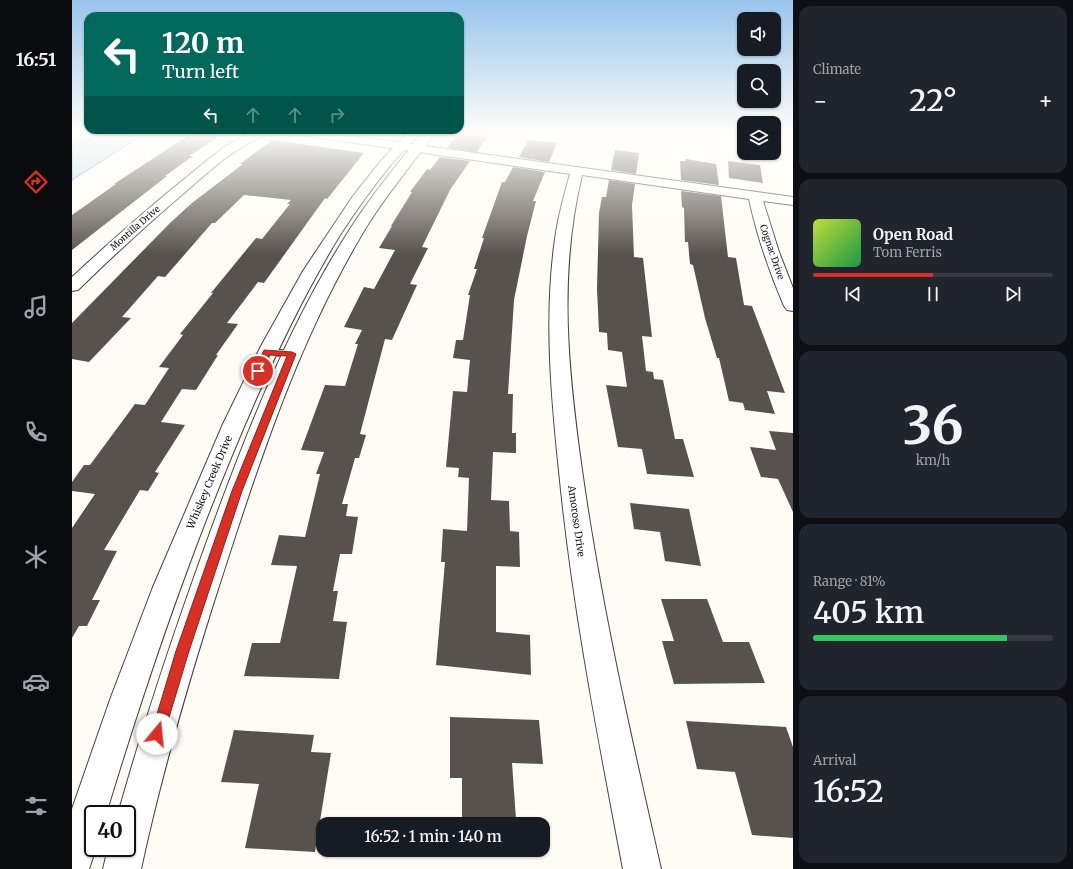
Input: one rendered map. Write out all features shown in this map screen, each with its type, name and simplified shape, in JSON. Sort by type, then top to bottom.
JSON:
[{"type":"street","name":"Montilla Drive","points":[[72,286],[124,237],[199,174]]},
{"type":"street","name":"Whiskey Creek Drive","points":[[72,865],[100,775],[152,625],[208,481],[267,352],[294,302],[342,221],[365,189],[380,174]]},
{"type":"street","points":[[136,812],[145,776],[185,644],[237,491],[292,354],[329,280],[353,237],[393,174]]},
{"type":"street","name":"Amoroso Drive","points":[[576,174],[568,205],[559,276],[559,350],[562,400],[573,500],[596,647],[642,869]]},
{"type":"street","points":[[595,174],[793,201]]},
{"type":"street","name":"Cognac Drive","points":[[755,196],[774,262],[793,306]]},
{"type":"street","points":[[122,869],[125,857]]},
{"type":"lane","points":[[267,352],[292,354]]},
{"type":"water","points":[[72,174],[82,174],[72,180]]},
{"type":"building","points":[[130,174],[168,174],[72,250],[72,215],[116,184],[114,184]]},
{"type":"building","points":[[231,174],[347,174],[327,199],[325,198],[264,283],[258,282],[227,323],[238,324],[216,355],[218,355],[196,390],[182,389],[161,422],[185,425],[155,472],[159,473],[148,491],[140,490],[104,550],[117,551],[92,600],[100,600],[87,626],[79,626],[72,638],[72,528],[95,494],[72,491],[72,482],[84,465],[90,465],[135,404],[145,405],[169,368],[159,367],[183,335],[180,334],[256,238],[262,239],[290,204],[287,204],[291,200],[244,195],[215,223],[212,223],[165,277],[158,276],[122,317],[131,318],[89,362],[72,359],[72,323],[171,222],[192,203]]},
{"type":"building","points":[[424,174],[461,174],[450,190],[422,247],[428,248],[410,284],[417,285],[392,340],[385,339],[360,434],[366,435],[359,458],[355,458],[342,504],[348,504],[346,516],[358,517],[352,554],[340,554],[333,591],[338,591],[333,621],[347,622],[339,679],[244,676],[252,643],[280,643],[297,566],[271,565],[279,535],[305,537],[320,474],[316,474],[324,452],[301,450],[325,385],[345,386],[358,344],[355,344],[362,330],[344,327],[364,287],[374,289],[395,250],[379,248],[412,192],[410,192]]},
{"type":"building","points":[[510,174],[544,174],[533,201],[536,201],[514,300],[508,394],[513,394],[512,433],[516,433],[516,453],[493,452],[491,500],[509,501],[510,531],[519,532],[520,567],[496,566],[496,632],[530,635],[531,675],[436,665],[445,562],[441,562],[443,529],[467,531],[469,478],[458,477],[459,468],[446,467],[453,391],[467,392],[470,360],[453,358],[456,340],[463,340],[470,295],[468,295],[477,269],[474,269],[484,238],[482,238],[502,182],[505,182]]},
{"type":"building","points":[[681,174],[717,174],[719,185],[681,180]]},
{"type":"building","points":[[729,174],[761,174],[763,183],[729,178]]},
{"type":"building","points":[[609,180],[635,184],[632,205],[634,257],[643,258],[652,337],[642,336],[646,371],[653,372],[654,379],[663,380],[675,439],[683,439],[694,477],[647,474],[642,449],[618,447],[606,385],[627,387],[622,352],[608,350],[607,333],[599,332],[597,289],[599,213],[602,197],[606,197]]},
{"type":"building","points":[[681,191],[721,196],[728,257],[736,258],[744,305],[752,306],[785,393],[767,391],[775,414],[745,410],[743,403],[729,401],[719,358],[717,358],[705,318],[693,265],[690,264],[688,242],[685,242],[684,208],[682,207]]},
{"type":"building","points":[[769,431],[793,433],[793,512],[778,479],[761,477],[750,447],[776,450]]},
{"type":"building","points":[[630,503],[689,509],[701,566],[665,561],[660,532],[634,529]]},
{"type":"building","points":[[661,599],[707,599],[723,642],[749,642],[765,683],[674,684],[662,641],[674,641]]},
{"type":"building","points":[[450,717],[539,720],[543,764],[512,763],[516,817],[462,817],[462,778],[450,778]]},
{"type":"building","points":[[686,721],[786,727],[793,747],[793,838],[752,835],[735,772],[697,769]]},
{"type":"building","points":[[234,730],[314,735],[311,752],[331,753],[321,817],[316,817],[315,852],[245,848],[259,784],[221,782]]},
{"type":"route","points":[[157,734],[182,651],[237,491],[292,354],[267,352],[258,371]]}]
